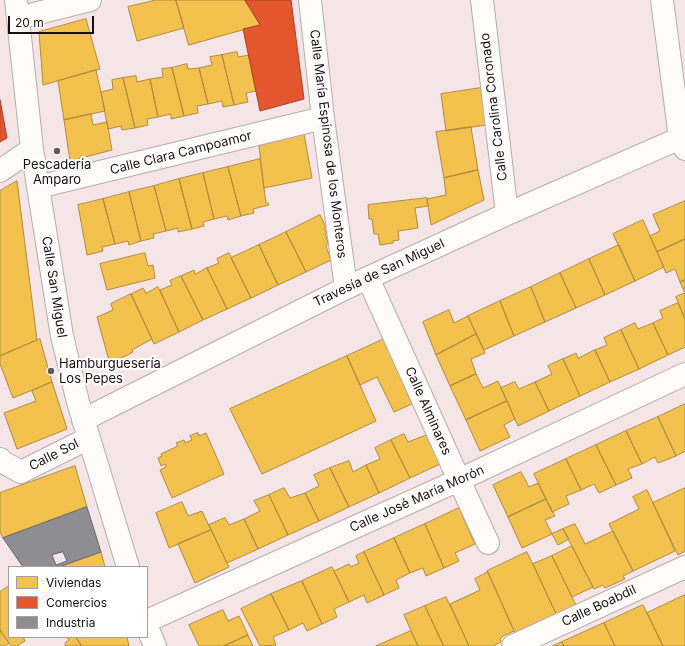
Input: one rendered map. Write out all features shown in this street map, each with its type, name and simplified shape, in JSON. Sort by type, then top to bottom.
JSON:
[{"type":"street","points":[[17,9],[90,0]]},
{"type":"street","name":"Calle María Espinosa de los Monteros","points":[[310,0],[323,118],[346,288]]},
{"type":"street","name":"Calle Carolina Coronado","points":[[482,0],[507,214]]},
{"type":"street","points":[[662,0],[683,141]]},
{"type":"street","name":"Calle San Miguel","points":[[17,9],[32,149],[62,336],[86,429],[128,566]]},
{"type":"street","name":"Calle Clara Campoamor","points":[[38,187],[323,118]]},
{"type":"street","name":"Travesía de San Miguel","points":[[86,429],[346,288],[507,214],[683,141]]},
{"type":"street","points":[[0,171],[32,149]]},
{"type":"street","name":"Calle Alminares","points":[[368,278],[488,543]]},
{"type":"street","name":"Calle José María Morón","points":[[148,621],[459,480],[685,374]]},
{"type":"street","name":"Calle Sol","points":[[0,459],[20,472],[86,429]]},
{"type":"street","name":"Calle Boabdil","points":[[513,646],[685,567]]},
{"type":"street","points":[[148,629],[155,646]]},
{"type":"building: Viviendas","points":[[156,0],[176,0],[184,28],[137,41],[128,7]]},
{"type":"building: Viviendas","points":[[176,0],[245,0],[260,25],[189,45]]},
{"type":"building: Viviendas","points":[[86,19],[100,69],[43,85],[39,32]]},
{"type":"building: Viviendas","points":[[237,52],[238,57],[249,55],[256,91],[246,93],[248,102],[234,105],[222,55]]},
{"type":"building: Viviendas","points":[[222,55],[234,105],[223,107],[222,101],[208,104],[199,68],[212,65],[210,57]]},
{"type":"building: Viviendas","points":[[187,64],[188,69],[199,68],[208,104],[197,106],[198,113],[184,116],[172,68]]},
{"type":"building: Viviendas","points":[[172,68],[184,116],[171,119],[171,114],[158,117],[150,79],[163,77],[162,69]]},
{"type":"building: Viviendas","points":[[96,70],[105,111],[64,120],[58,81]]},
{"type":"building: Viviendas","points":[[136,76],[137,82],[150,79],[158,117],[147,119],[148,125],[135,128],[123,78]]},
{"type":"building: Viviendas","points":[[123,78],[135,128],[122,130],[121,126],[108,129],[101,92],[113,89],[112,80]]},
{"type":"building: Viviendas","points":[[481,88],[486,125],[446,131],[441,94]]},
{"type":"building: Viviendas","points":[[91,114],[93,125],[107,122],[112,150],[70,161],[64,120]]},
{"type":"building: Viviendas","points":[[471,127],[478,170],[444,178],[436,132]]},
{"type":"building: Viviendas","points":[[304,134],[312,178],[264,188],[259,146]]},
{"type":"building: Viviendas","points":[[260,159],[266,203],[269,205],[253,209],[254,213],[241,216],[228,167]]},
{"type":"building: Viviendas","points":[[228,167],[241,216],[228,220],[227,216],[214,219],[203,173]]},
{"type":"building: Viviendas","points":[[478,170],[484,200],[431,225],[427,199],[446,195],[444,178]]},
{"type":"building: Viviendas","points":[[203,173],[214,219],[203,222],[204,226],[192,229],[179,179]]},
{"type":"building: Viviendas","points":[[179,179],[192,229],[178,232],[178,228],[166,231],[154,186]]},
{"type":"building: Viviendas","points":[[17,181],[37,340],[0,356],[0,191]]},
{"type":"building: Viviendas","points":[[154,186],[166,231],[153,234],[154,238],[141,241],[129,192]]},
{"type":"building: Viviendas","points":[[129,192],[141,241],[129,245],[128,241],[115,244],[103,199]]},
{"type":"building: Viviendas","points":[[427,198],[428,206],[415,208],[418,228],[398,231],[399,240],[393,241],[393,243],[380,245],[378,234],[374,234],[372,219],[369,219],[368,205]]},
{"type":"building: Viviendas","points":[[103,199],[115,244],[102,247],[103,251],[87,255],[78,205]]},
{"type":"building: Viviendas","points":[[685,201],[685,239],[657,252],[650,236],[660,231],[653,215]]},
{"type":"building: Viviendas","points":[[320,215],[326,227],[324,228],[327,233],[325,233],[328,243],[326,246],[331,260],[306,272],[286,232]]},
{"type":"building: Viviendas","points":[[643,220],[664,267],[635,281],[613,234]]},
{"type":"building: Viviendas","points":[[286,232],[306,272],[278,285],[259,245]]},
{"type":"building: Viviendas","points":[[685,239],[685,280],[680,282],[675,269],[666,273],[657,252]]},
{"type":"building: Viviendas","points":[[259,245],[278,285],[251,298],[231,258]]},
{"type":"building: Viviendas","points":[[619,245],[635,281],[605,295],[589,259]]},
{"type":"building: Viviendas","points":[[145,253],[148,266],[153,265],[155,278],[107,290],[100,264]]},
{"type":"building: Viviendas","points":[[229,253],[251,298],[227,309],[207,268],[219,263],[217,259]]},
{"type":"building: Viviendas","points":[[589,259],[605,295],[576,308],[560,273]]},
{"type":"building: Viviendas","points":[[207,268],[227,309],[203,320],[181,276],[194,270],[195,274]]},
{"type":"building: Viviendas","points":[[560,273],[576,308],[545,322],[531,287]]},
{"type":"building: Viviendas","points":[[181,276],[203,320],[179,332],[160,290],[172,285],[170,281]]},
{"type":"building: Viviendas","points":[[685,280],[685,293],[680,282]]},
{"type":"building: Viviendas","points":[[158,287],[179,332],[154,344],[131,294],[143,288],[146,293]]},
{"type":"building: Viviendas","points":[[531,287],[545,322],[514,336],[500,301]]},
{"type":"building: Viviendas","points":[[685,293],[685,316],[684,317],[676,297]]},
{"type":"building: Viviendas","points":[[131,294],[152,339],[132,350],[133,352],[110,364],[97,317],[113,310],[111,304]]},
{"type":"building: Viviendas","points":[[500,301],[514,336],[484,350],[468,316]]},
{"type":"building: Viviendas","points":[[678,303],[685,319],[685,347],[668,355],[653,323],[663,318],[660,311]]},
{"type":"building: Viviendas","points":[[449,310],[454,323],[468,316],[476,334],[436,355],[423,322]]},
{"type":"building: Viviendas","points":[[635,323],[638,329],[653,323],[668,355],[639,369],[621,330]]},
{"type":"building: Viviendas","points":[[621,330],[639,369],[610,382],[595,350],[607,345],[604,338]]},
{"type":"building: Viviendas","points":[[476,334],[485,353],[471,359],[476,374],[450,386],[436,355]]},
{"type":"building: Viviendas","points":[[40,339],[52,382],[13,398],[0,364],[0,356]]},
{"type":"building: Viviendas","points":[[384,339],[412,404],[394,412],[377,377],[360,385],[347,356]]},
{"type":"building: Viviendas","points":[[595,350],[610,382],[580,396],[563,359],[576,353],[578,358]]},
{"type":"building: Viviendas","points":[[347,356],[376,421],[262,474],[230,409]]},
{"type":"building: Viviendas","points":[[563,359],[580,396],[549,411],[535,382],[552,374],[548,366]]},
{"type":"building: Viviendas","points":[[476,374],[483,388],[498,381],[507,401],[466,420],[450,386]]},
{"type":"building: Viviendas","points":[[52,382],[67,429],[17,449],[4,413],[36,401],[32,391]]},
{"type":"building: Viviendas","points":[[515,382],[519,389],[535,382],[549,411],[518,426],[501,388]]},
{"type":"building: Viviendas","points":[[507,401],[515,419],[504,425],[510,437],[480,451],[466,420]]},
{"type":"building: Viviendas","points":[[685,404],[685,451],[676,456],[658,417]]},
{"type":"building: Viviendas","points":[[658,417],[676,456],[658,463],[655,457],[642,464],[626,431]]},
{"type":"building: Viviendas","points":[[626,431],[642,464],[628,469],[632,478],[616,485],[596,445]]},
{"type":"building: Viviendas","points":[[198,433],[199,436],[206,433],[224,474],[172,498],[160,470],[166,467],[165,464],[161,466],[158,458],[162,456],[161,454],[178,446],[176,443],[184,440],[185,443],[192,440],[190,436]]},
{"type":"building: Viviendas","points":[[404,434],[408,442],[426,435],[440,464],[410,478],[391,440]]},
{"type":"building: Viviendas","points":[[391,440],[410,478],[379,493],[366,465],[380,459],[375,448]]},
{"type":"building: Viviendas","points":[[596,445],[616,485],[599,493],[594,484],[581,490],[566,459]]},
{"type":"building: Viviendas","points":[[566,459],[581,490],[566,496],[569,504],[552,512],[534,474]]},
{"type":"building: Viviendas","points":[[349,461],[353,472],[366,465],[379,493],[349,507],[330,468]]},
{"type":"building: Viviendas","points":[[75,466],[87,507],[3,538],[0,532],[0,493]]},
{"type":"building: Viviendas","points":[[330,468],[349,507],[319,521],[305,493],[319,486],[314,475]]},
{"type":"building: Viviendas","points":[[521,472],[529,487],[538,483],[546,499],[508,517],[493,485]]},
{"type":"building: Viviendas","points":[[284,488],[290,498],[305,493],[319,521],[288,535],[269,495]]},
{"type":"building: Viviendas","points":[[685,488],[685,551],[678,555],[653,503]]},
{"type":"building: Viviendas","points":[[647,490],[675,551],[633,571],[609,524],[639,509],[633,497]]},
{"type":"building: Viviendas","points":[[269,495],[288,535],[258,549],[244,519],[260,511],[254,501]]},
{"type":"building: Viviendas","points":[[546,499],[555,516],[545,520],[552,534],[522,548],[508,517]]},
{"type":"building: Viviendas","points":[[182,502],[188,516],[202,511],[211,530],[169,548],[156,513]]},
{"type":"building: Viviendas","points":[[459,508],[475,544],[455,553],[459,561],[444,568],[425,524]]},
{"type":"building: Viviendas","points":[[225,518],[229,525],[244,519],[258,549],[227,563],[209,525]]},
{"type":"building: Viviendas","points":[[425,524],[444,568],[426,576],[423,568],[410,573],[394,538]]},
{"type":"building: Viviendas","points":[[575,524],[585,544],[613,531],[633,571],[623,576],[625,579],[605,588],[603,585],[594,589],[563,529]]},
{"type":"building: Viviendas","points":[[563,529],[569,539],[558,545],[552,534]]},
{"type":"building: Viviendas","points":[[211,530],[229,567],[195,583],[178,544]]},
{"type":"building: Viviendas","points":[[394,538],[410,573],[396,580],[399,588],[384,595],[364,552]]},
{"type":"building: Viviendas","points":[[572,546],[593,587],[572,597],[552,556]]},
{"type":"building: Viviendas","points":[[101,552],[105,566],[62,566]]},
{"type":"building: Viviendas","points":[[364,552],[384,595],[367,603],[364,595],[349,602],[334,571],[349,564],[351,567],[359,563],[356,556]]},
{"type":"building: Viviendas","points":[[527,552],[557,616],[516,635],[487,571]]},
{"type":"building: Viviendas","points":[[552,556],[577,607],[557,616],[533,564]]},
{"type":"building: Viviendas","points":[[332,567],[349,602],[334,609],[337,617],[322,624],[302,581]]},
{"type":"building: Viviendas","points":[[488,572],[514,631],[503,636],[500,639],[501,642],[493,646],[469,646],[450,604],[480,590],[475,579]]},
{"type":"building: Viviendas","points":[[302,581],[322,624],[307,631],[303,623],[289,630],[271,594]]},
{"type":"building: Viviendas","points":[[8,587],[8,638],[24,638],[25,641],[17,646],[11,646],[0,630],[0,592]]},
{"type":"building: Viviendas","points":[[271,594],[289,630],[273,637],[276,645],[260,646],[241,609]]},
{"type":"building: Viviendas","points":[[685,595],[685,646],[663,646],[647,613]]},
{"type":"building: Viviendas","points":[[446,597],[469,646],[444,646],[442,643],[425,606]]},
{"type":"building: Viviendas","points":[[643,605],[663,646],[615,646],[604,623]]},
{"type":"building: Viviendas","points":[[425,606],[444,646],[418,646],[404,615]]},
{"type":"building: Viviendas","points":[[223,610],[228,621],[239,616],[248,635],[224,646],[199,646],[189,625]]},
{"type":"building: Viviendas","points":[[604,623],[615,646],[564,646],[562,642]]},
{"type":"building: Viviendas","points":[[0,630],[9,643],[5,646],[0,646]]},
{"type":"building: Viviendas","points":[[411,631],[418,646],[376,646]]},
{"type":"building: Viviendas","points":[[248,635],[253,646],[224,646]]},
{"type":"building: Viviendas","points":[[67,638],[77,638],[82,646],[64,646],[69,640]]},
{"type":"building: Viviendas","points":[[77,638],[127,638],[129,646],[82,646]]},
{"type":"building: Viviendas","points":[[562,642],[564,646],[553,646]]},
{"type":"building: Comercios","points":[[245,0],[291,0],[304,99],[260,111],[243,29],[260,25]]},
{"type":"building: Comercios","points":[[0,100],[7,138],[0,142]]},
{"type":"building: Industria","points":[[87,507],[101,552],[62,566],[22,566],[3,538]],"holes":[[[63,552],[67,561],[56,565],[52,555]]]},
{"type":"place","name":"Pescadería Amparo","points":[[57,151]]},
{"type":"place","name":"Hamburguesería Los Pepes","points":[[51,371]]}]
